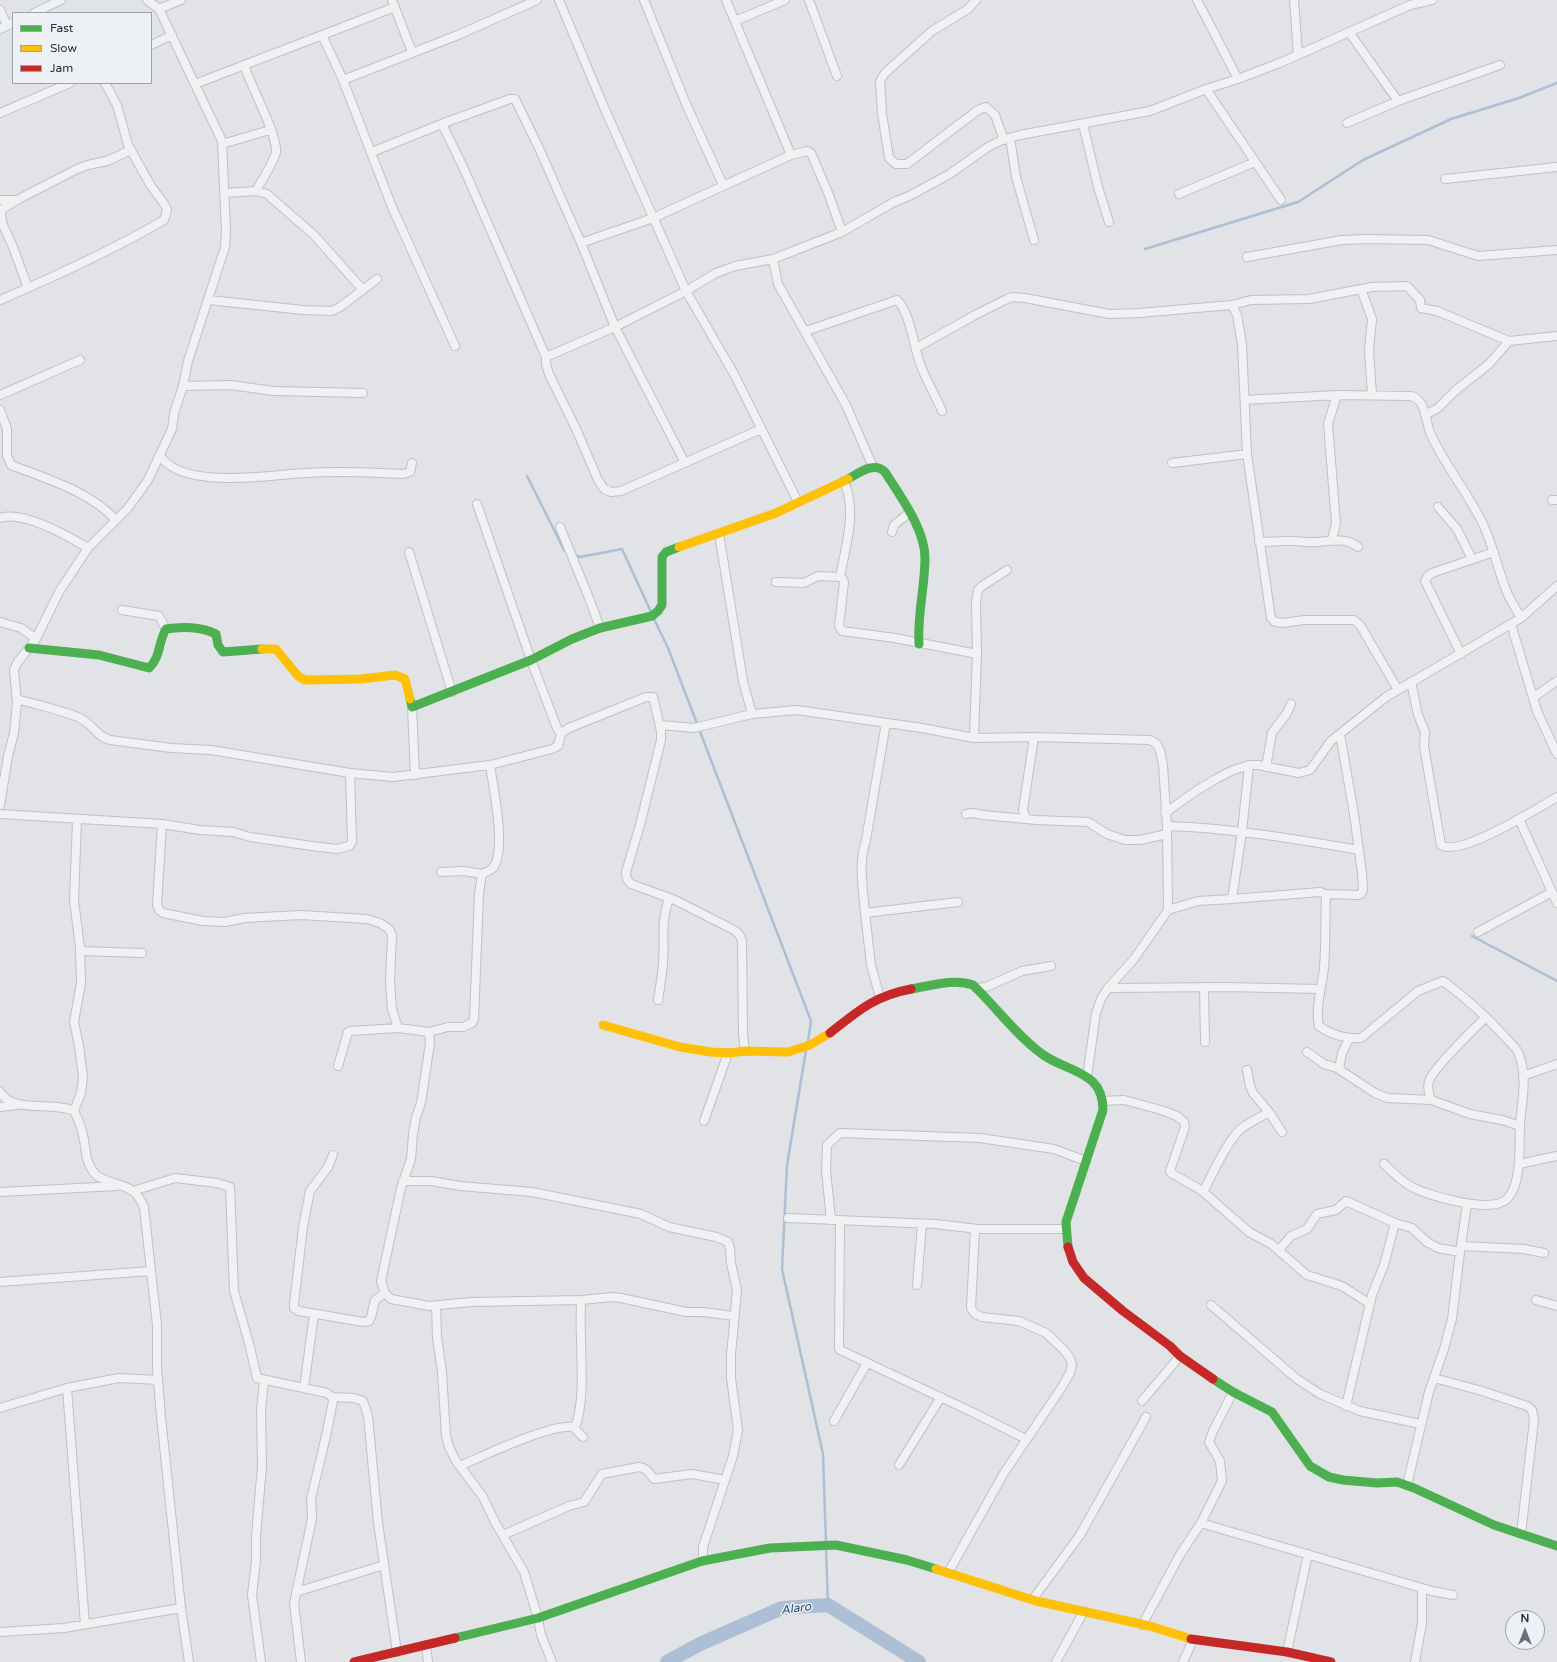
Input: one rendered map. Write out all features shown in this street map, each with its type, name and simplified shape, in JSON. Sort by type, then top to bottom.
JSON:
[{"type":"street","points":[[36,12],[61,0]]},
{"type":"street","points":[[0,800],[4,756],[14,733],[17,699],[14,670],[17,663],[36,639],[59,592],[88,548],[128,508],[148,480],[172,430],[176,404],[183,386],[188,361],[209,300],[225,246],[225,193],[222,144],[160,9],[147,0]]},
{"type":"street","points":[[160,9],[181,0]]},
{"type":"street","points":[[343,80],[538,0]]},
{"type":"street","points":[[559,0],[603,105],[686,291],[734,374],[798,502]]},
{"type":"street","points":[[644,0],[686,104],[723,185]]},
{"type":"street","points":[[726,0],[791,155]]},
{"type":"street","points":[[735,21],[785,0]]},
{"type":"street","points":[[809,0],[837,76]]},
{"type":"street","points":[[976,0],[968,9],[932,31],[885,73],[880,81],[882,113],[889,158],[896,164],[907,164],[978,110],[986,107],[995,115],[1007,139],[1034,240]]},
{"type":"street","points":[[1197,0],[1238,79]]},
{"type":"street","points":[[1294,0],[1298,55]]},
{"type":"street","points":[[546,357],[615,327],[686,291],[716,273],[735,266],[773,259],[842,232],[894,202],[909,196],[948,175],[988,147],[1007,139],[1150,112],[1206,89],[1238,79],[1298,55],[1410,5],[1432,0]]},
{"type":"street","points":[[195,84],[322,35],[393,3],[412,52]]},
{"type":"street","points":[[0,10],[7,26]]},
{"type":"street","points":[[1349,32],[1398,101]]},
{"type":"street","points":[[152,45],[172,35]]},
{"type":"street","points":[[322,35],[343,80],[392,207],[455,346]]},
{"type":"street","points":[[244,65],[276,146],[276,152],[256,191]]},
{"type":"street","points":[[1347,123],[1398,101],[1500,65]]},
{"type":"street","points":[[0,113],[68,84]]},
{"type":"street","points":[[0,300],[117,246],[164,220],[167,210],[165,205],[151,186],[128,144],[117,105],[106,84]]},
{"type":"street","points":[[1206,89],[1280,200]]},
{"type":"street","points":[[372,152],[510,98],[515,99],[538,146],[581,243],[615,327],[685,463]]},
{"type":"street","points":[[442,124],[464,169],[546,357],[546,367],[549,374],[577,431],[598,480],[604,489],[611,492],[621,491],[761,430]]},
{"type":"street","points":[[1083,124],[1098,186],[1109,222]]},
{"type":"street","points":[[222,144],[270,130]]},
{"type":"street","points":[[28,288],[1,217],[2,209],[16,200],[77,169],[107,161],[131,150]]},
{"type":"street","points":[[581,243],[653,218],[791,155],[807,151],[810,153],[829,195],[842,232]]},
{"type":"street","points":[[1179,194],[1255,162]]},
{"type":"street","points":[[1445,179],[1557,167]]},
{"type":"street","points":[[225,193],[256,191],[264,192],[270,196],[314,235],[363,290]]},
{"type":"street","points":[[0,200],[16,200]]},
{"type":"street","points":[[1247,258],[1342,240],[1368,239],[1428,240],[1478,256],[1557,250]]},
{"type":"street","points":[[773,259],[778,284],[806,331],[846,405],[873,467]]},
{"type":"street","points":[[209,300],[324,312],[336,309],[377,279]]},
{"type":"street","points":[[916,348],[975,315],[1012,297],[1019,297],[1109,314],[1139,313],[1232,304],[1251,300],[1309,299],[1372,287],[1407,286],[1420,300],[1421,308],[1436,311],[1510,341],[1557,336]]},
{"type":"street","points":[[1361,289],[1372,319],[1369,350],[1372,395]]},
{"type":"street","points":[[806,331],[897,300],[910,326],[922,369],[942,411]]},
{"type":"street","points":[[1232,304],[1237,315],[1242,344],[1247,454],[1271,618],[1275,622],[1283,623],[1304,620],[1354,620],[1360,625],[1398,690]]},
{"type":"street","points":[[1425,416],[1438,408],[1455,391],[1489,364],[1510,341]]},
{"type":"street","points":[[0,395],[80,360]]},
{"type":"street","points":[[183,386],[230,385],[274,390],[363,393]]},
{"type":"street","points":[[1245,400],[1337,395],[1416,397],[1423,406],[1431,435],[1452,474],[1482,522],[1509,596],[1522,618]]},
{"type":"street","points":[[1332,540],[1336,523],[1328,424],[1337,395]]},
{"type":"street","points":[[0,410],[7,429],[7,456],[11,465],[37,474],[92,500],[116,520]]},
{"type":"street","points":[[1172,463],[1247,454]]},
{"type":"street","points":[[159,455],[168,464],[186,473],[253,478],[305,473],[350,472],[403,474],[410,472],[412,462]]},
{"type":"street","points":[[412,707],[531,660],[572,639],[600,628],[647,618],[659,612],[662,604],[662,557],[666,552],[776,513],[873,467],[881,468],[885,472],[909,513],[922,540],[925,557],[918,629],[919,644]]},
{"type":"street","points":[[840,577],[852,516],[848,489],[844,481]]},
{"type":"street","points":[[477,504],[531,660],[556,728],[561,733]]},
{"type":"street","points":[[1438,507],[1457,530],[1472,560]]},
{"type":"street","points":[[892,532],[894,525],[909,513]]},
{"type":"street","points":[[0,518],[11,515],[29,520],[62,532],[88,548]]},
{"type":"street","points":[[560,527],[600,628]]},
{"type":"street","points":[[719,534],[743,681],[752,714]]},
{"type":"street","points":[[1259,541],[1271,543],[1285,541],[1315,542],[1332,540],[1351,542],[1358,547]]},
{"type":"street","points":[[409,552],[452,692]]},
{"type":"street","points":[[1461,654],[1425,581],[1432,573],[1494,552]]},
{"type":"street","points":[[974,738],[977,654],[976,602],[978,590],[1007,570]]},
{"type":"street","points":[[776,582],[800,583],[818,576],[840,577],[844,582],[839,626],[842,631],[895,638],[919,644],[977,654]]},
{"type":"street","points":[[1165,813],[1214,780],[1231,771],[1249,765],[1304,773],[1310,770],[1331,741],[1386,697],[1522,618],[1557,586]]},
{"type":"street","points":[[122,610],[160,616],[166,629]]},
{"type":"street","points":[[0,622],[21,628],[36,639]]},
{"type":"street","points":[[1512,624],[1538,711],[1556,749]]},
{"type":"street","points":[[29,648],[99,655],[150,668],[155,662],[160,650],[162,635],[166,629],[175,628],[213,632],[216,634],[218,645],[223,652],[272,648],[276,649],[298,676],[305,680],[361,679],[396,675],[401,676],[405,679],[412,707],[415,776]]},
{"type":"street","points":[[1534,697],[1557,681]]},
{"type":"street","points":[[1411,682],[1418,715],[1425,732],[1424,746],[1441,845],[1449,848],[1487,836],[1519,820],[1557,798]]},
{"type":"street","points":[[561,733],[646,697],[653,697],[660,725],[661,740],[626,876],[628,882],[631,884],[669,898],[734,930],[739,934],[742,941],[743,1034],[745,1051]]},
{"type":"street","points":[[17,699],[78,717],[89,723],[103,738],[110,740],[171,748],[211,750],[350,773],[393,777],[415,776],[490,765],[558,746],[561,733]]},
{"type":"street","points":[[1266,767],[1272,733],[1287,713],[1290,704]]},
{"type":"street","points":[[660,725],[694,728],[752,714],[797,710],[974,738],[1034,737],[1150,740],[1157,744],[1162,758],[1167,830],[1168,910],[1134,959],[1108,988],[1101,999],[1096,1013],[1087,1077]]},
{"type":"street","points":[[880,998],[871,964],[860,867],[886,723]]},
{"type":"street","points":[[1168,910],[1198,901],[1320,892],[1326,894],[1361,894],[1363,890],[1359,850],[1340,734]]},
{"type":"street","points":[[1026,819],[1023,810],[1034,737]]},
{"type":"street","points":[[441,872],[464,871],[482,874],[491,870],[494,866],[498,850],[499,820],[490,765]]},
{"type":"street","points":[[1232,899],[1242,832],[1249,765]]},
{"type":"street","points":[[0,814],[77,820],[162,824],[200,830],[234,832],[250,837],[337,849],[349,846],[352,842],[350,773]]},
{"type":"street","points":[[1016,819],[1023,810]]},
{"type":"street","points":[[966,814],[973,813],[1016,819],[1088,822],[1107,834],[1125,840],[1140,840],[1167,830],[1206,827],[1295,839],[1359,850]]},
{"type":"street","points":[[74,1111],[81,1093],[83,1077],[74,1022],[80,992],[80,951],[74,900],[77,820]]},
{"type":"street","points":[[1519,820],[1557,903]]},
{"type":"street","points":[[162,824],[157,905],[159,910],[163,913],[203,921],[225,922],[244,918],[301,915],[367,919],[380,923],[389,929],[392,935],[390,980],[392,1009],[398,1028]]},
{"type":"street","points":[[338,1066],[348,1032],[398,1028],[429,1032],[448,1027],[463,1027],[472,1023],[474,1019],[479,894],[482,874]]},
{"type":"street","points":[[1478,932],[1552,892]]},
{"type":"street","points":[[1326,894],[1324,968],[1320,989],[1319,1026],[1349,1039],[1361,1038],[1418,991],[1440,980],[1445,982],[1486,1017],[1516,1050],[1523,1076],[1524,1086],[1520,1126],[1519,1164],[1514,1185],[1507,1199],[1494,1204],[1467,1204],[1432,1195],[1410,1187],[1384,1164]]},
{"type":"street","points":[[658,1000],[663,962],[663,920],[669,898]]},
{"type":"street","points":[[865,913],[958,902]]},
{"type":"street","points":[[80,951],[142,953]]},
{"type":"street","points":[[976,988],[986,987],[1022,971],[1051,966]]},
{"type":"street","points":[[603,1025],[672,1045],[728,1054],[745,1051],[788,1052],[814,1043],[827,1036],[869,1003],[880,998],[908,989],[954,982],[967,982],[976,988],[1002,1016],[1042,1054],[1054,1062],[1087,1077],[1097,1087],[1103,1101],[1103,1110],[1066,1222],[1068,1249],[1073,1262],[1084,1278],[1123,1311],[1170,1346],[1180,1356],[1233,1392],[1272,1412],[1310,1466],[1317,1471],[1329,1477],[1343,1480],[1377,1483],[1397,1482],[1407,1485],[1494,1525],[1557,1546]]},
{"type":"street","points":[[1108,988],[1204,987],[1320,989]]},
{"type":"street","points":[[1204,987],[1204,1042]]},
{"type":"street","points":[[1431,1100],[1429,1081],[1439,1067],[1486,1017]]},
{"type":"street","points":[[429,1032],[430,1043],[421,1103],[414,1128],[411,1159],[403,1181],[381,1281],[385,1293],[391,1299],[429,1306],[471,1302],[621,1298],[686,1312],[703,1312],[734,1316]]},
{"type":"street","points":[[1339,1069],[1342,1053],[1349,1039]]},
{"type":"street","points":[[1307,1052],[1324,1064],[1339,1069],[1368,1089],[1388,1098],[1431,1100],[1470,1114],[1508,1121],[1520,1126]]},
{"type":"street","points":[[704,1121],[728,1054]]},
{"type":"street","points":[[1523,1076],[1557,1064]]},
{"type":"street","points":[[1247,1070],[1253,1093],[1269,1112],[1282,1132]]},
{"type":"street","points":[[0,1092],[3,1098],[20,1105]]},
{"type":"street","points":[[1103,1101],[1124,1100],[1177,1116],[1184,1122],[1184,1133],[1170,1170],[1171,1173],[1204,1192],[1249,1232],[1271,1244],[1307,1275],[1342,1286],[1370,1304]]},
{"type":"street","points":[[0,1107],[20,1105],[57,1106],[74,1111],[80,1122],[87,1163],[96,1176],[124,1186],[133,1191],[139,1196],[144,1207],[157,1325],[157,1368],[161,1417],[181,1608],[189,1662]]},
{"type":"street","points":[[1204,1192],[1218,1164],[1236,1135],[1242,1128],[1269,1112]]},
{"type":"street","points":[[831,1220],[826,1170],[827,1145],[840,1133],[980,1138],[1054,1149],[1086,1161]]},
{"type":"street","points":[[333,1155],[328,1167],[310,1191],[303,1227],[294,1308],[314,1314],[363,1322],[369,1321],[372,1317],[375,1300],[385,1293]]},
{"type":"street","points":[[1519,1164],[1557,1156]]},
{"type":"street","points":[[91,1187],[96,1176]]},
{"type":"street","points":[[133,1191],[175,1178],[217,1183],[230,1187],[234,1291],[249,1343],[257,1378],[327,1393],[332,1397],[354,1398],[363,1401],[368,1416],[378,1523],[396,1652]]},
{"type":"street","points":[[403,1181],[431,1181],[460,1186],[532,1192],[641,1214],[669,1227],[724,1239],[728,1242],[737,1290],[731,1355],[731,1378],[738,1430],[733,1456],[703,1547],[703,1561]]},
{"type":"street","points":[[0,1192],[124,1186]]},
{"type":"street","points":[[1279,1250],[1292,1236],[1307,1229],[1317,1214],[1336,1210],[1346,1201],[1395,1223],[1412,1228],[1427,1242],[1438,1248],[1524,1249],[1544,1253]]},
{"type":"street","points":[[1407,1485],[1420,1424],[1452,1319],[1467,1204]]},
{"type":"street","points":[[788,1218],[922,1224],[975,1229],[1066,1229]]},
{"type":"street","points":[[840,1220],[840,1350],[1026,1439]]},
{"type":"street","points":[[1346,1406],[1370,1304],[1384,1265],[1395,1223]]},
{"type":"street","points":[[917,1285],[922,1224]]},
{"type":"street","points":[[948,1573],[1004,1473],[1060,1390],[1070,1373],[1072,1365],[1070,1358],[1063,1349],[1041,1330],[1019,1321],[982,1317],[975,1314],[972,1308],[975,1229]]},
{"type":"street","points":[[0,1282],[151,1271]]},
{"type":"street","points":[[575,1428],[580,1415],[582,1367],[580,1334],[581,1300]]},
{"type":"street","points":[[1536,1300],[1557,1306]]},
{"type":"street","points":[[436,1305],[437,1337],[442,1372],[446,1436],[453,1454],[483,1497],[524,1572],[538,1618],[541,1635],[552,1662]]},
{"type":"street","points":[[1211,1305],[1297,1379],[1320,1394],[1360,1411],[1420,1424]]},
{"type":"street","points":[[304,1388],[314,1314]]},
{"type":"street","points":[[1142,1400],[1180,1356]]},
{"type":"street","points":[[834,1421],[867,1363]]},
{"type":"street","points":[[0,1408],[67,1388],[119,1378],[158,1380]]},
{"type":"street","points":[[1434,1378],[1482,1391],[1527,1406],[1532,1410],[1534,1420],[1521,1534]]},
{"type":"street","points":[[262,1662],[252,1595],[256,1561],[256,1536],[262,1466],[261,1410],[264,1380]]},
{"type":"street","points":[[67,1388],[85,1624]]},
{"type":"street","points":[[1142,1625],[1181,1553],[1201,1523],[1222,1481],[1220,1461],[1209,1442],[1233,1392]]},
{"type":"street","points":[[301,1662],[294,1602],[312,1519],[311,1499],[326,1436],[333,1401],[332,1397]]},
{"type":"street","points":[[899,1465],[941,1398]]},
{"type":"street","points":[[1033,1599],[1080,1535],[1146,1417]]},
{"type":"street","points":[[460,1466],[520,1440],[563,1426],[575,1428],[583,1437]]},
{"type":"street","points":[[503,1535],[569,1506],[584,1502],[602,1474],[638,1467],[649,1471],[654,1479],[692,1474],[725,1480]]},
{"type":"street","points":[[1201,1523],[1422,1588],[1453,1595]]},
{"type":"street","points":[[354,1662],[538,1618],[703,1561],[770,1548],[836,1544],[907,1560],[1033,1599],[1142,1625],[1193,1640],[1287,1652],[1331,1662]]},
{"type":"street","points":[[1287,1652],[1308,1554]]},
{"type":"street","points":[[296,1592],[384,1565]]},
{"type":"street","points":[[1415,1662],[1422,1623],[1422,1588]]},
{"type":"street","points":[[0,1632],[64,1628],[181,1608]]},
{"type":"street","points":[[1056,1662],[1084,1611]]},
{"type":"street","points":[[1183,1662],[1193,1640]]},
{"type":"street","points":[[426,1645],[428,1662]]},
{"type":"waterway","points":[[1145,249],[1298,202],[1363,160],[1451,119],[1519,98],[1557,83]]},
{"type":"waterway","points":[[527,476],[564,550],[568,552]]},
{"type":"waterway","points":[[574,555],[580,557],[622,549],[651,612]]},
{"type":"waterway","points":[[654,619],[668,648],[811,1021],[808,1042]]},
{"type":"waterway","points":[[1472,936],[1557,981]]},
{"type":"waterway","points":[[806,1050],[787,1165],[782,1269],[823,1454],[826,1543]]},
{"type":"waterway","points":[[826,1548],[828,1605]]},
{"type":"waterway","name":"Alaro","points":[[667,1662],[700,1644],[782,1608],[828,1605],[919,1662]]},
{"type":"traffic: fast","points":[[848,479],[866,469],[881,469],[885,472],[898,491],[916,524],[924,547],[925,558],[919,622],[919,644]]},
{"type":"traffic: fast","points":[[410,699],[412,707],[531,660],[572,639],[600,628],[652,616],[662,605],[662,557],[666,552],[679,547]]},
{"type":"traffic: fast","points":[[29,648],[99,655],[149,668],[156,659],[163,634],[166,629],[185,627],[205,630],[216,634],[218,645],[223,652],[262,649]]},
{"type":"traffic: fast","points":[[911,989],[950,982],[973,985],[1015,1030],[1042,1054],[1081,1074],[1093,1082],[1100,1091],[1103,1110],[1066,1222],[1068,1247]]},
{"type":"traffic: fast","points":[[1213,1379],[1233,1392],[1272,1412],[1310,1466],[1329,1477],[1343,1480],[1377,1483],[1397,1482],[1414,1488],[1494,1525],[1557,1546]]},
{"type":"traffic: fast","points":[[455,1638],[538,1618],[702,1561],[770,1548],[836,1545],[907,1560],[936,1569]]},
{"type":"traffic: slow","points":[[679,547],[776,513],[848,479]]},
{"type":"traffic: slow","points":[[262,649],[276,649],[298,676],[305,680],[361,679],[395,675],[405,679],[410,699]]},
{"type":"traffic: slow","points":[[603,1025],[680,1047],[729,1053],[745,1051],[788,1052],[810,1045],[830,1033]]},
{"type":"traffic: slow","points":[[936,1569],[1036,1601],[1150,1626],[1191,1639]]},
{"type":"traffic: jam","points":[[830,1033],[858,1011],[876,1000],[911,989]]},
{"type":"traffic: jam","points":[[1068,1247],[1073,1262],[1084,1278],[1123,1311],[1170,1346],[1180,1356],[1213,1379]]},
{"type":"traffic: jam","points":[[354,1662],[455,1638]]},
{"type":"traffic: jam","points":[[1191,1639],[1287,1652],[1331,1662]]}]
